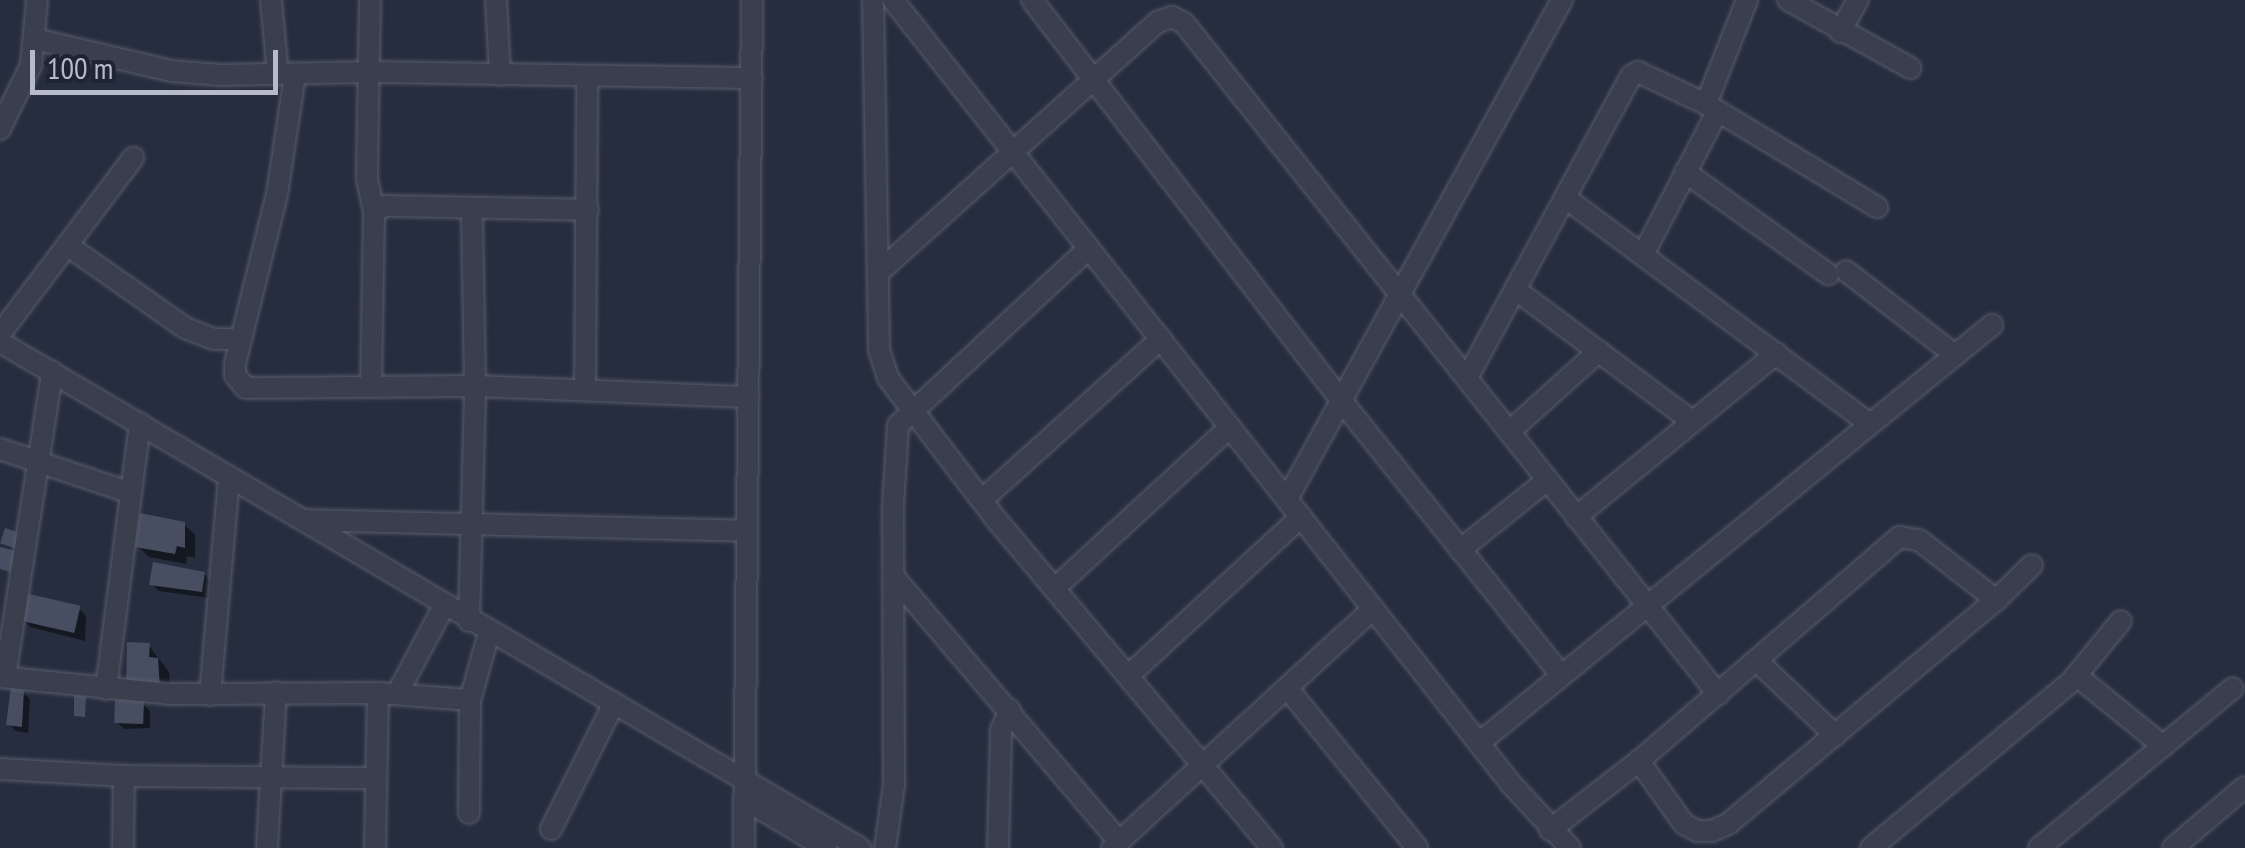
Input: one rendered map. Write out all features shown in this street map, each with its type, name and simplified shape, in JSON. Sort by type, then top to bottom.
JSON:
[{"type":"street","points":[[0,129],[24,88],[35,39],[37,0]]},
{"type":"street","points":[[271,0],[286,75],[277,194],[239,339],[235,374],[246,388],[474,386],[748,397]]},
{"type":"street","points":[[370,0],[367,179],[374,211],[370,386]]},
{"type":"street","points":[[496,0],[500,75]]},
{"type":"street","points":[[744,848],[752,0]]},
{"type":"street","points":[[872,0],[882,363],[982,500],[1272,848]]},
{"type":"street","points":[[893,0],[1478,743],[1550,830],[1570,848]]},
{"type":"street","points":[[1032,0],[1340,399],[1561,674]]},
{"type":"street","points":[[1287,499],[1562,0]]},
{"type":"street","points":[[1644,254],[1685,172],[1711,108],[1747,0]]},
{"type":"street","points":[[1788,0],[1910,68]]},
{"type":"street","points":[[1840,32],[1858,0]]},
{"type":"street","points":[[879,272],[1171,9],[1401,292],[1718,694]]},
{"type":"street","points":[[35,39],[171,71],[752,78]]},
{"type":"street","points":[[1467,378],[1567,200],[1630,76],[1646,72],[1877,208]]},
{"type":"street","points":[[585,390],[587,76]]},
{"type":"street","points":[[0,334],[133,158]]},
{"type":"street","points":[[1685,172],[1955,355]]},
{"type":"street","points":[[1567,200],[1778,352],[1870,424]]},
{"type":"street","points":[[374,211],[385,206],[588,210]]},
{"type":"street","points":[[469,621],[474,386],[472,208]]},
{"type":"street","points":[[66,246],[185,328],[213,339],[239,339]]},
{"type":"street","points":[[885,848],[894,786],[896,433],[913,409],[1089,248]]},
{"type":"street","points":[[1516,290],[1692,421]]},
{"type":"street","points":[[1478,743],[1992,324]]},
{"type":"street","points":[[982,500],[1161,339]]},
{"type":"street","points":[[0,342],[614,704],[744,788],[826,848]]},
{"type":"street","points":[[1509,432],[1599,351]]},
{"type":"street","points":[[1576,516],[1778,352]]},
{"type":"street","points":[[52,372],[3,677],[106,689],[210,695],[388,694],[470,700]]},
{"type":"street","points":[[106,689],[128,492],[140,423]]},
{"type":"street","points":[[1055,588],[1230,427]]},
{"type":"street","points":[[0,449],[128,492]]},
{"type":"street","points":[[210,695],[229,477]]},
{"type":"street","points":[[1460,550],[1546,480]]},
{"type":"street","points":[[1128,675],[1300,517]]},
{"type":"street","points":[[299,520],[746,531]]},
{"type":"street","points":[[1550,830],[1639,761],[1890,544],[1906,535],[1920,540],[1996,600]]},
{"type":"street","points":[[1639,761],[1684,824],[1697,831],[1712,831],[1728,824],[1996,600],[2032,565]]},
{"type":"street","points":[[894,578],[1010,710],[1116,844],[1372,608]]},
{"type":"street","points":[[375,848],[376,778],[388,694],[444,606]]},
{"type":"street","points":[[1870,848],[2078,676],[2120,621]]},
{"type":"street","points":[[469,813],[470,700],[489,633]]},
{"type":"street","points":[[1757,661],[1835,735]]},
{"type":"street","points":[[2078,676],[2162,746]]},
{"type":"street","points":[[2039,848],[2233,688]]},
{"type":"street","points":[[1288,689],[1417,848]]},
{"type":"street","points":[[267,848],[276,692]]},
{"type":"street","points":[[551,829],[614,704]]},
{"type":"street","points":[[998,848],[1001,730],[1010,710]]},
{"type":"street","points":[[0,769],[124,776],[376,778]]},
{"type":"street","points":[[123,848],[124,776]]},
{"type":"street","points":[[744,788],[860,848]]},
{"type":"street","points":[[2173,848],[2245,788]]},
{"type":"building","points":[[140,513],[185,522],[185,548],[177,546],[175,554],[135,547]]},
{"type":"building","points":[[5,528],[20,533],[15,548],[0,543]]},
{"type":"building","points":[[0,547],[16,551],[10,572],[0,569]]},
{"type":"building","points":[[153,562],[205,572],[202,592],[149,585]]},
{"type":"building","points":[[25,593],[81,606],[74,633],[19,620]]},
{"type":"building","points":[[127,642],[150,643],[149,657],[158,658],[160,688],[126,687]]},
{"type":"building","points":[[11,686],[24,690],[22,727],[6,725]]},
{"type":"building","points":[[74,695],[86,697],[85,717],[74,716]]},
{"type":"building","points":[[115,700],[144,701],[143,724],[114,723]]}]
